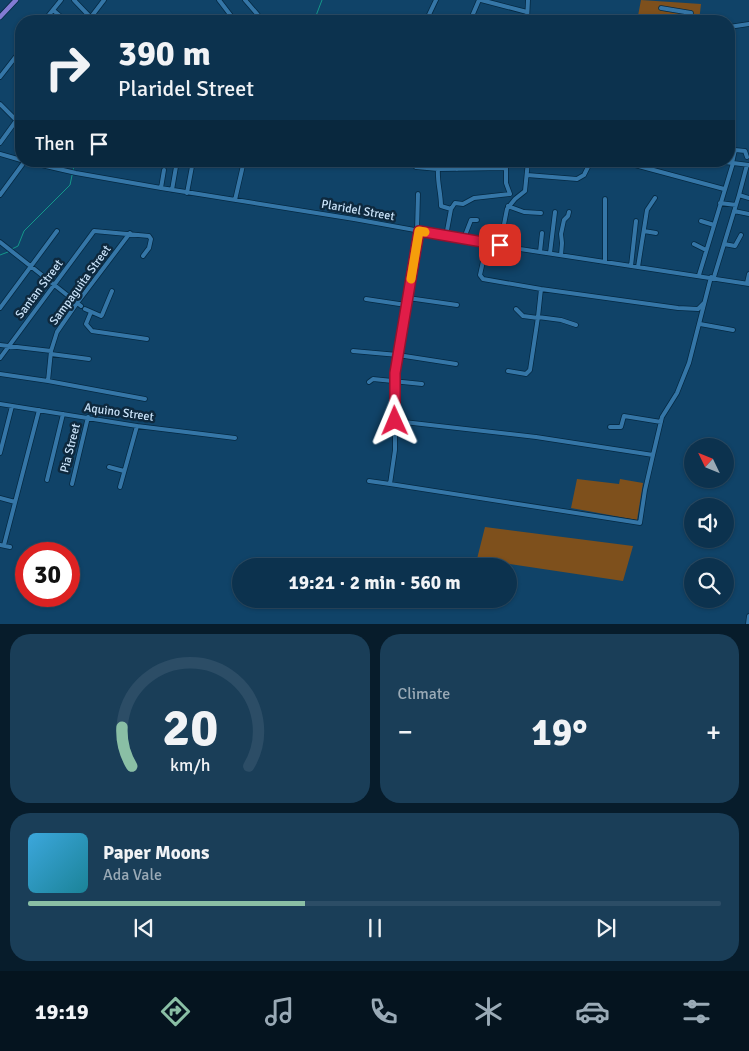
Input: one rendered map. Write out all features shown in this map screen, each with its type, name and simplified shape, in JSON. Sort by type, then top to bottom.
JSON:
[{"type":"main road","points":[[0,17],[16,0]]},
{"type":"street","points":[[49,15],[61,0]]},
{"type":"street","points":[[74,0],[87,15]]},
{"type":"street","points":[[94,15],[104,0]]},
{"type":"street","points":[[218,0],[230,15]]},
{"type":"street","points":[[245,0],[258,15]]},
{"type":"street","points":[[429,15],[436,0]]},
{"type":"street","points":[[473,15],[480,0],[527,12],[528,0]]},
{"type":"street","points":[[661,8],[691,13],[691,15]]},
{"type":"street","points":[[53,10],[59,15]]},
{"type":"street","points":[[735,26],[749,24]]},
{"type":"street","points":[[0,77],[15,58]]},
{"type":"street","points":[[0,104],[15,118]]},
{"type":"street","points":[[0,143],[15,123]]},
{"type":"street","points":[[735,150],[745,151],[748,158]]},
{"type":"street","name":"Plaridel Street","points":[[0,154],[15,158]]},
{"type":"street","points":[[369,482],[640,523],[652,454],[661,422],[665,411],[677,393],[689,363],[712,277],[748,165],[735,163]]},
{"type":"street","points":[[0,195],[20,167]]},
{"type":"street","name":"Plaridel Street","points":[[49,167],[172,190],[540,252],[748,283]]},
{"type":"street","points":[[172,190],[176,167]]},
{"type":"street","points":[[187,192],[192,167]]},
{"type":"street","points":[[235,200],[243,167]]},
{"type":"street","points":[[416,167],[438,169],[506,168],[506,183],[510,194],[515,199]]},
{"type":"street","points":[[500,245],[508,206],[525,192],[528,167]]},
{"type":"street","points":[[527,176],[577,179],[584,175],[588,167]]},
{"type":"street","points":[[642,167],[724,189]]},
{"type":"street","points":[[699,275],[731,167]]},
{"type":"street","points":[[438,169],[437,180],[441,190],[441,206],[451,209]]},
{"type":"street","points":[[161,188],[164,170]]},
{"type":"street","points":[[390,484],[394,450],[395,380],[417,231],[418,194]]},
{"type":"street","points":[[446,236],[451,209],[455,202],[463,204],[474,198],[510,194]]},
{"type":"street","points":[[739,195],[749,198]]},
{"type":"street","points":[[638,267],[648,209],[655,198]]},
{"type":"street","points":[[605,199],[606,262]]},
{"type":"street","points":[[720,204],[736,205]]},
{"type":"street","points":[[508,206],[524,212],[541,213]]},
{"type":"street","points":[[734,211],[749,214]]},
{"type":"street","points":[[550,253],[555,212]]},
{"type":"street","points":[[561,255],[562,242],[560,234],[564,220],[569,212]]},
{"type":"street","points":[[464,238],[470,220],[477,220]]},
{"type":"street","points":[[631,266],[636,221]]},
{"type":"street","points":[[701,221],[714,225]]},
{"type":"street","points":[[0,308],[57,231]]},
{"type":"street","name":"Santan Street","points":[[0,358],[94,231],[130,234]]},
{"type":"street","points":[[644,231],[656,233]]},
{"type":"street","points":[[540,252],[542,233]]},
{"type":"street","points":[[130,234],[151,237],[149,248],[143,256]]},
{"type":"street","name":"Sampaguita Street","points":[[48,380],[51,353],[57,332],[130,234]]},
{"type":"street","points":[[724,244],[735,246],[741,235]]},
{"type":"street","points":[[0,242],[79,304]]},
{"type":"street","points":[[487,243],[481,278],[541,289],[678,308],[698,309]]},
{"type":"street","points":[[694,244],[706,250]]},
{"type":"street","points":[[748,283],[749,274]]},
{"type":"street","points":[[508,372],[526,374],[530,370],[541,289]]},
{"type":"street","points":[[86,309],[101,316],[112,291]]},
{"type":"street","points":[[408,298],[457,305]]},
{"type":"street","points":[[366,299],[406,306]]},
{"type":"street","points":[[698,309],[705,301]]},
{"type":"street","points":[[516,308],[523,316],[562,320],[576,325]]},
{"type":"street","points":[[698,309],[701,318]]},
{"type":"street","points":[[91,312],[86,324],[92,331],[147,339]]},
{"type":"street","points":[[700,324],[733,330]]},
{"type":"street","points":[[0,345],[89,359]]},
{"type":"street","points":[[353,350],[456,364]]},
{"type":"street","points":[[0,374],[48,380],[146,399]]},
{"type":"street","points":[[369,382],[373,379],[422,384]]},
{"type":"street","name":"Aquino Street","points":[[0,404],[138,426],[235,438]]},
{"type":"street","points":[[0,453],[12,406]]},
{"type":"street","points":[[10,546],[2,545],[39,410]]},
{"type":"street","name":"Pia Street","points":[[46,480],[63,414]]},
{"type":"street","points":[[610,427],[621,427],[624,416],[661,422]]},
{"type":"street","name":"Pia Street","points":[[72,484],[88,418]]},
{"type":"street","points":[[395,421],[527,436],[652,454]]},
{"type":"street","points":[[120,487],[138,426]]},
{"type":"street","points":[[109,467],[124,471]]},
{"type":"street","points":[[0,498],[15,502]]},
{"type":"street","points":[[748,624],[749,616]]},
{"type":"shaded area","points":[[641,0],[701,4],[700,15],[638,15]]},
{"type":"shaded area","points":[[577,479],[619,484],[620,479],[643,483],[637,520],[571,508]]},
{"type":"shaded area","points":[[485,527],[633,546],[623,581],[517,565],[517,558],[477,558]]},
{"type":"waterway","points":[[316,15],[322,0]]},
{"type":"waterway","points":[[12,249],[18,246],[24,231],[70,185],[74,167]]},
{"type":"waterway","points":[[0,255],[8,252]]},
{"type":"slow traffic","points":[[411,279],[419,231],[425,232]]},
{"type":"route","points":[[395,421],[395,373],[419,231],[500,245]]}]
